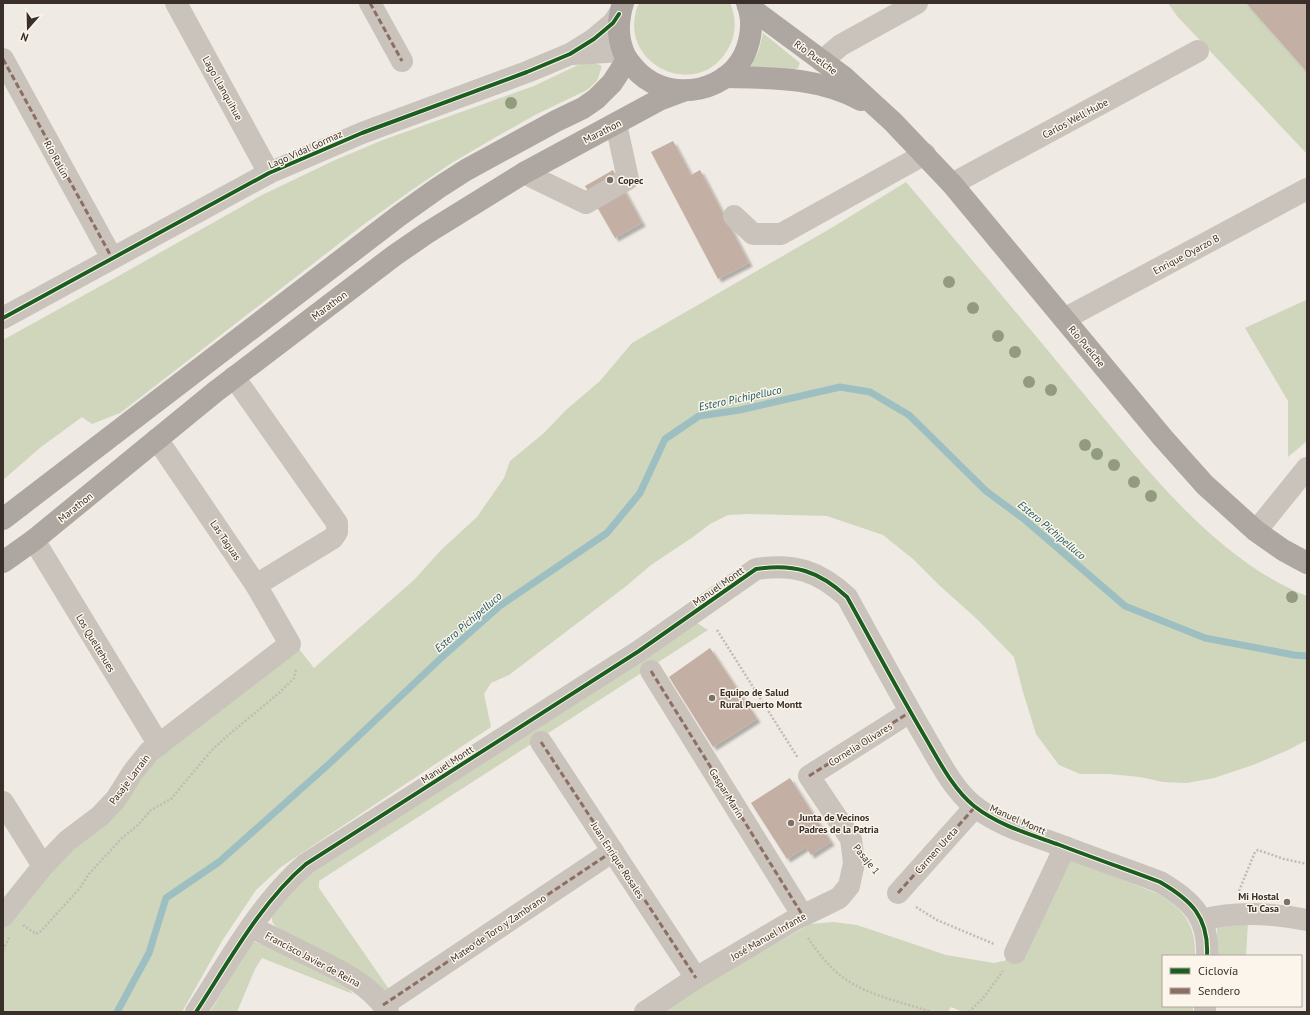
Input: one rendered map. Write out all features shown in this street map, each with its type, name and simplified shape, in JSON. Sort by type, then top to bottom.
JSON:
[{"type":"main road","name":"Río Puelche","points":[[748,5],[844,78],[882,111],[925,154],[952,184],[1187,466],[1221,500],[1256,531],[1283,550],[1307,563]]},
{"type":"main road","points":[[621,9],[619,30],[625,55],[642,75],[650,81],[661,86],[683,91],[698,90],[712,85],[725,77],[741,61],[749,40],[751,28],[751,17],[748,5]]},
{"type":"main road","points":[[3,519],[400,214],[466,170],[583,108],[596,99],[612,83],[625,55]]},
{"type":"main road","name":"Río Puelche","points":[[725,77],[786,79],[821,85],[847,92],[882,111]]},
{"type":"main road","name":"Marathon","points":[[3,562],[34,540],[234,377],[395,255],[458,213],[524,173],[659,100],[683,91]]},
{"type":"street","name":"Lago Llanquihue","points":[[176,3],[269,173]]},
{"type":"street","points":[[370,3],[402,61]]},
{"type":"street","points":[[822,61],[841,45],[917,3]]},
{"type":"street","name":"Lago Vidal Gormaz","points":[[3,318],[269,173],[362,133],[527,72],[570,54],[594,39],[613,23],[621,9]]},
{"type":"street","name":"Carlos Well Hube","points":[[952,184],[1198,51]]},
{"type":"street","name":"Lago Vidal Gormaz","points":[[570,54],[625,55]]},
{"type":"street","name":"Río Ralún","points":[[3,59],[112,258]]},
{"type":"street","points":[[524,173],[586,203],[628,179],[616,124]]},
{"type":"street","points":[[734,216],[753,234],[781,234],[925,154]]},
{"type":"street","name":"Enrique Oyarzo B","points":[[1064,319],[1307,189]]},
{"type":"street","points":[[234,377],[337,523],[337,532],[333,538],[256,585]]},
{"type":"street","name":"Las Taguas","points":[[157,439],[256,585],[290,644]]},
{"type":"street","points":[[1256,531],[1307,468]]},
{"type":"street","name":"Los Queltehues","points":[[34,540],[159,745]]},
{"type":"street","name":"Manuel Montt","points":[[196,1012],[251,927],[291,876],[306,864],[640,651],[756,569],[772,567],[788,567],[804,570],[820,576],[835,585],[847,597],[910,712],[956,787],[966,799],[975,807],[1019,831],[1160,882],[1181,895],[1190,903],[1202,920],[1208,946],[1207,955]]},
{"type":"street","name":"Pasaje Larraín","points":[[11,919],[43,866],[67,841],[100,816],[116,799],[133,772],[149,752],[290,644]]},
{"type":"street","name":"Gaspar Marín","points":[[651,671],[799,917]]},
{"type":"street","name":"Cornelia Olivares","points":[[809,776],[910,712]]},
{"type":"street","name":"Juan Enrique Rosales","points":[[541,742],[696,978]]},
{"type":"street","name":"Pasaje 1","points":[[809,776],[851,840]]},
{"type":"street","points":[[3,802],[43,866]]},
{"type":"street","name":"Carmen Ureta","points":[[898,893],[975,807]]},
{"type":"street","name":"José Manuel Infante","points":[[645,1012],[696,978],[799,917],[839,898],[849,886],[854,863],[851,840]]},
{"type":"street","points":[[1015,953],[1064,847]]},
{"type":"street","name":"Mateo de Toro y Zambrano","points":[[385,1008],[613,851]]},
{"type":"street","points":[[1202,920],[1218,916],[1253,914],[1307,920]]},
{"type":"street","name":"Francisco Javier de Reina","points":[[251,927],[346,974],[366,988],[385,1008]]},
{"type":"path","points":[[717,630],[809,776]]},
{"type":"path","points":[[11,919],[36,934],[42,931],[80,888],[88,875],[122,838],[138,825],[151,810],[171,800],[211,751],[279,693],[294,678],[297,666],[290,644]]},
{"type":"path","points":[[1238,892],[1255,852],[1258,850],[1284,859],[1307,864]]},
{"type":"path","points":[[898,893],[937,920],[1015,953],[984,997],[969,1012]]},
{"type":"path","points":[[799,917],[823,959],[845,978],[867,990],[931,1012]]},
{"type":"green space","points":[[639,3],[730,3],[734,14],[735,25],[732,42],[715,64],[699,73],[680,74],[663,69],[648,59],[638,43],[634,24]]},
{"type":"green space","points":[[1168,3],[1246,3],[1307,72],[1307,154],[1177,16]]},
{"type":"green space","points":[[763,33],[800,63],[798,68],[793,70],[750,67],[759,50]]},
{"type":"green space","points":[[595,63],[602,66],[597,81],[587,90],[535,115],[450,164],[363,225],[120,413],[92,424],[82,417],[41,447],[3,480],[3,340],[262,195],[333,161],[383,140],[534,86],[578,65]]},
{"type":"green space","points":[[906,182],[1150,473],[1178,503],[1208,532],[1239,557],[1272,579],[1307,596],[1307,740],[1253,765],[1214,778],[1187,783],[1163,782],[1140,777],[1109,774],[1080,774],[1059,765],[1036,734],[1014,657],[978,620],[913,559],[883,535],[827,516],[748,514],[728,515],[710,524],[651,565],[625,587],[509,675],[491,683],[484,694],[491,727],[281,867],[256,890],[222,941],[182,1012],[3,1012],[3,923],[155,757],[296,645],[314,668],[415,579],[441,550],[477,517],[504,478],[510,461],[544,433],[566,410],[600,381],[632,343],[833,227]]},
{"type":"green space","points":[[1306,300],[1307,441],[1288,457],[1288,401],[1245,328]]},
{"type":"green space","points":[[697,623],[708,630],[319,881],[319,888],[391,992],[383,992],[282,931],[273,924],[273,913],[304,879]]},
{"type":"green space","points":[[1069,859],[1156,893],[1174,905],[1186,918],[1193,935],[1195,955],[1162,955],[1162,1007],[1193,1007],[1193,1012],[963,1012],[951,1007],[948,1012],[662,1012],[716,977],[811,924],[834,922],[857,925],[946,955],[994,963],[1021,957]]},
{"type":"green space","points":[[1248,923],[1246,955],[1217,955],[1217,928]]},
{"type":"green space","points":[[252,941],[270,947],[347,987],[353,994],[262,958],[255,969],[237,1012],[210,1012]]},
{"type":"building","points":[[1246,3],[1307,3],[1307,72]]},
{"type":"building","points":[[673,141],[691,175],[700,170],[749,263],[718,279],[651,152]]},
{"type":"building","points":[[613,170],[642,223],[615,238],[585,186]]},
{"type":"building","name":"Equipo de Salud Rural Puerto Montt","points":[[710,648],[757,719],[713,747],[669,677]]},
{"type":"building","name":"Junta de Vecinos Padres de la Patria","points":[[790,778],[831,842],[811,855],[806,847],[787,859],[751,803]]},
{"type":"waterway","name":"Estero Pichipelluco","points":[[117,1012],[149,953],[166,898],[219,862],[329,764],[440,659],[501,605],[607,533],[640,493],[665,439],[699,416],[740,410],[840,387],[870,392],[909,415],[986,491],[1024,519],[1125,606],[1205,638],[1294,655],[1307,656]]},
{"type":"marked path","points":[[370,3],[402,61]]},
{"type":"marked path","points":[[3,59],[112,258]]},
{"type":"marked path","points":[[651,671],[803,916]]},
{"type":"marked path","points":[[809,776],[910,712]]},
{"type":"marked path","points":[[541,742],[696,978]]},
{"type":"marked path","points":[[898,893],[975,807]]},
{"type":"marked path","points":[[383,1005],[613,851]]},
{"type":"cycle path","points":[[3,318],[269,173],[362,133],[527,72],[570,54],[594,39],[613,23],[619,14]]},
{"type":"cycle path","points":[[196,1012],[246,934],[274,896],[306,864],[639,651],[756,569],[770,567],[794,568],[816,575],[837,588],[847,597],[941,765],[966,799],[983,813],[1003,824],[1160,882],[1171,889],[1189,903],[1201,920],[1207,942],[1207,955]]},
{"type":"place","name":"Copec","points":[[610,180]]},
{"type":"place","name":"Equipo de Salud Rural Puerto Montt","points":[[712,698]]},
{"type":"place","name":"Junta de Vecinos Padres de la Patria","points":[[791,823]]},
{"type":"place","name":"Mi Hostal Tu Casa","points":[[1287,902]]}]
